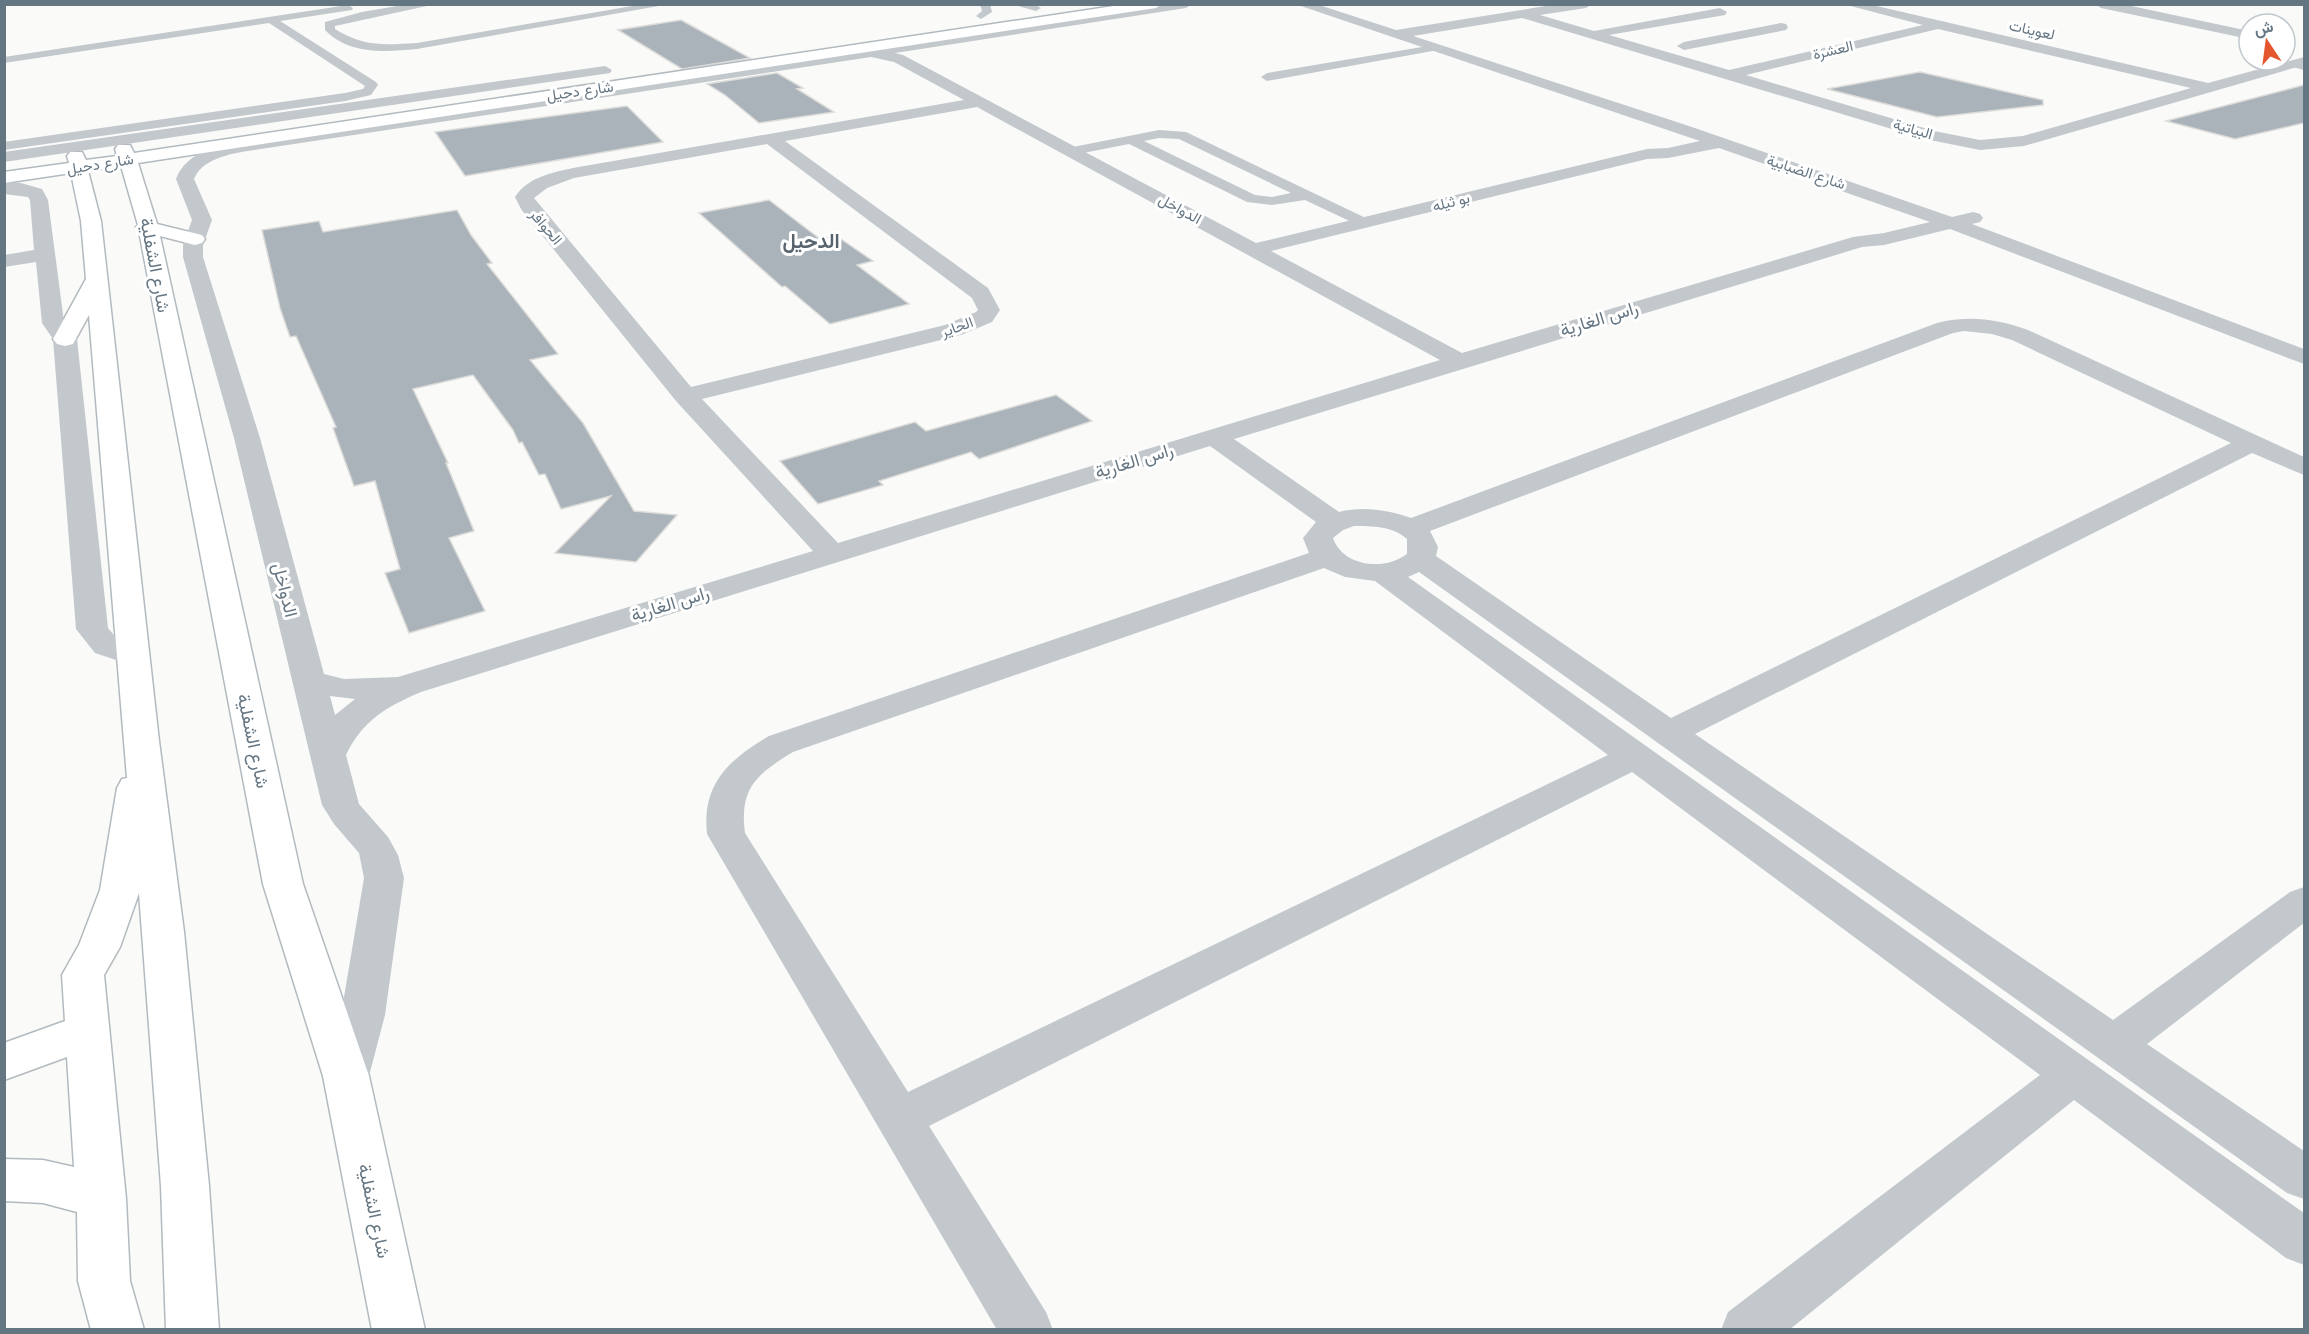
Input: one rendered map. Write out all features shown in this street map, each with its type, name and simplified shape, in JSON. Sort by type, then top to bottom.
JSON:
[{"type":"street","name":"شارع دحيل","points":[[748,50],[983,12],[1061,4]]},
{"type":"street","name":"شارع دحيل","points":[[4,167],[78,162],[126,155],[1105,4]]},
{"type":"street","name":"شارع دحيل","points":[[126,155],[200,148],[835,53],[983,12],[1156,4]]},
{"type":"street","name":"شارع دحيل","points":[[257,144],[866,54],[905,53],[938,43],[1186,4]]},
{"type":"street","name":"شارع الضبابية","points":[[1301,4],[1414,38],[2112,267],[2304,341]]},
{"type":"street","name":"شارع الضبابية","points":[[1324,4],[1414,38]]},
{"type":"street","points":[[1414,38],[1473,24],[1586,4]]},
{"type":"street","name":"لعوينات","points":[[1849,4],[2207,88]]},
{"type":"street","points":[[2102,4],[2237,32]]},
{"type":"street","points":[[938,43],[983,12]]},
{"type":"street","points":[[1596,36],[1720,12]]},
{"type":"street","name":"البياتية","points":[[1525,15],[1931,135],[1980,145],[2024,141],[2207,88],[2301,64]]},
{"type":"street","points":[[1686,19],[1745,34]]},
{"type":"street","name":"العشرة","points":[[1728,75],[1940,25]]},
{"type":"street","points":[[1684,46],[1781,27]]},
{"type":"street","points":[[835,53],[866,54]]},
{"type":"street","name":"الدواخل","points":[[905,53],[979,102],[1460,361]]},
{"type":"street","name":"شارع دحيل","points":[[4,157],[622,68]]},
{"type":"street","points":[[516,101],[674,83]]},
{"type":"street","name":"الحوافر","points":[[832,554],[685,396],[528,205],[524,197],[531,188],[548,180],[573,173],[979,102]]},
{"type":"street","points":[[299,133],[384,127]]},
{"type":"street","name":"بو ثيله","points":[[1254,249],[1647,154],[1668,153],[1716,137]]},
{"type":"street","name":"الحاير","points":[[685,396],[953,330],[984,317],[989,310],[980,293],[771,139]]},
{"type":"street","name":"الدواخل","points":[[257,144],[215,154],[195,164],[187,172],[185,179],[202,220],[195,239],[193,257],[247,438],[341,806],[348,818],[371,839],[384,863],[384,878],[363,1015],[346,1076]]},
{"type":"street","points":[[165,170],[180,158],[200,148]]},
{"type":"street","name":"شارع الشفلية","points":[[126,155],[148,207],[283,884],[346,1076],[399,1329]]},
{"type":"street","name":"شارع دحيل","points":[[9,184],[78,162]]},
{"type":"street","points":[[78,162],[91,221],[141,741],[163,932],[185,1186],[193,1329]]},
{"type":"street","points":[[9,184],[31,181],[55,184],[64,188],[77,213],[91,221]]},
{"type":"street","points":[[9,184],[35,193],[39,200],[53,323],[65,339],[92,628],[106,646],[134,656]]},
{"type":"street","points":[[148,207],[195,239]]},
{"type":"street","name":"شارع الضبابية","points":[[1950,215],[2304,357]]},
{"type":"street","name":"راس الغارية","points":[[1860,241],[1869,234],[1950,215]]},
{"type":"street","name":"راس الغارية","points":[[329,754],[334,741],[355,715],[371,703],[410,685],[1460,361],[1860,241],[1879,240],[1950,215]]},
{"type":"street","points":[[4,261],[45,254]]},
{"type":"street","points":[[65,339],[97,278]]},
{"type":"street","points":[[1415,543],[1934,333],[1962,325],[1992,327],[2020,335],[2304,467]]},
{"type":"street","points":[[1214,437],[1331,539],[1351,569],[1382,572],[1411,565],[1415,543]]},
{"type":"street","points":[[1670,733],[2253,442]]},
{"type":"street","points":[[1027,1329],[726,834],[724,809],[731,785],[761,755],[804,735],[1331,539],[1353,517],[1394,520],[1415,543],[1670,733],[2304,1178]]},
{"type":"street","points":[[1382,572],[2304,1242]]},
{"type":"street","name":"راس الغارية","points":[[308,681],[344,689],[410,685]]},
{"type":"street","points":[[118,1329],[105,1305],[101,1199],[83,975],[99,946],[120,890],[141,741]]},
{"type":"street","points":[[900,1118],[1635,756]]},
{"type":"street","points":[[2114,1044],[2304,902]]},
{"type":"street","points":[[4,1062],[88,1031]]},
{"type":"street","points":[[1747,1329],[2073,1075]]},
{"type":"street","points":[[4,1180],[34,1178],[68,1184],[101,1199]]},
{"type":"lane","points":[[4,60],[372,4]]},
{"type":"lane","points":[[431,4],[362,15],[329,24],[330,30],[361,47],[417,46],[665,4]]},
{"type":"lane","points":[[1015,4],[1036,8]]},
{"type":"lane","points":[[4,146],[345,97],[367,92],[372,85],[271,20]]},
{"type":"lane","points":[[1267,77],[1414,38]]},
{"type":"lane","points":[[1073,151],[1164,133],[1181,135],[1365,223]]},
{"type":"lane","points":[[1130,139],[1252,199],[1279,201],[1307,195]]},
{"type":"building","points":[[681,20],[750,58],[682,69],[618,30]]},
{"type":"building","points":[[1920,72],[2043,100],[2043,105],[1937,117],[1827,89]]},
{"type":"building","points":[[777,73],[803,88],[797,89],[834,112],[759,123],[725,95],[707,84]]},
{"type":"building","points":[[2304,85],[2304,123],[2235,139],[2166,121]]},
{"type":"building","points":[[627,106],[663,142],[465,176],[435,132]]},
{"type":"building","points":[[769,200],[820,239],[835,235],[873,261],[857,265],[909,304],[830,324],[785,286],[782,287],[699,213]]},
{"type":"building","points":[[457,210],[471,235],[492,263],[487,264],[558,354],[530,360],[583,423],[634,511],[677,515],[636,562],[555,553],[611,496],[561,509],[545,474],[539,475],[522,442],[519,443],[513,430],[473,375],[413,389],[448,463],[446,463],[474,531],[449,538],[485,611],[409,633],[385,573],[400,569],[375,481],[354,486],[333,428],[336,427],[296,336],[290,337],[280,308],[262,230],[319,221],[323,232]]},
{"type":"building","points":[[1056,395],[1092,421],[979,459],[971,452],[879,481],[883,485],[818,504],[780,461],[915,422],[926,431]]},
{"type":"district","name":"الدحيل","points":[[811,241]]}]
